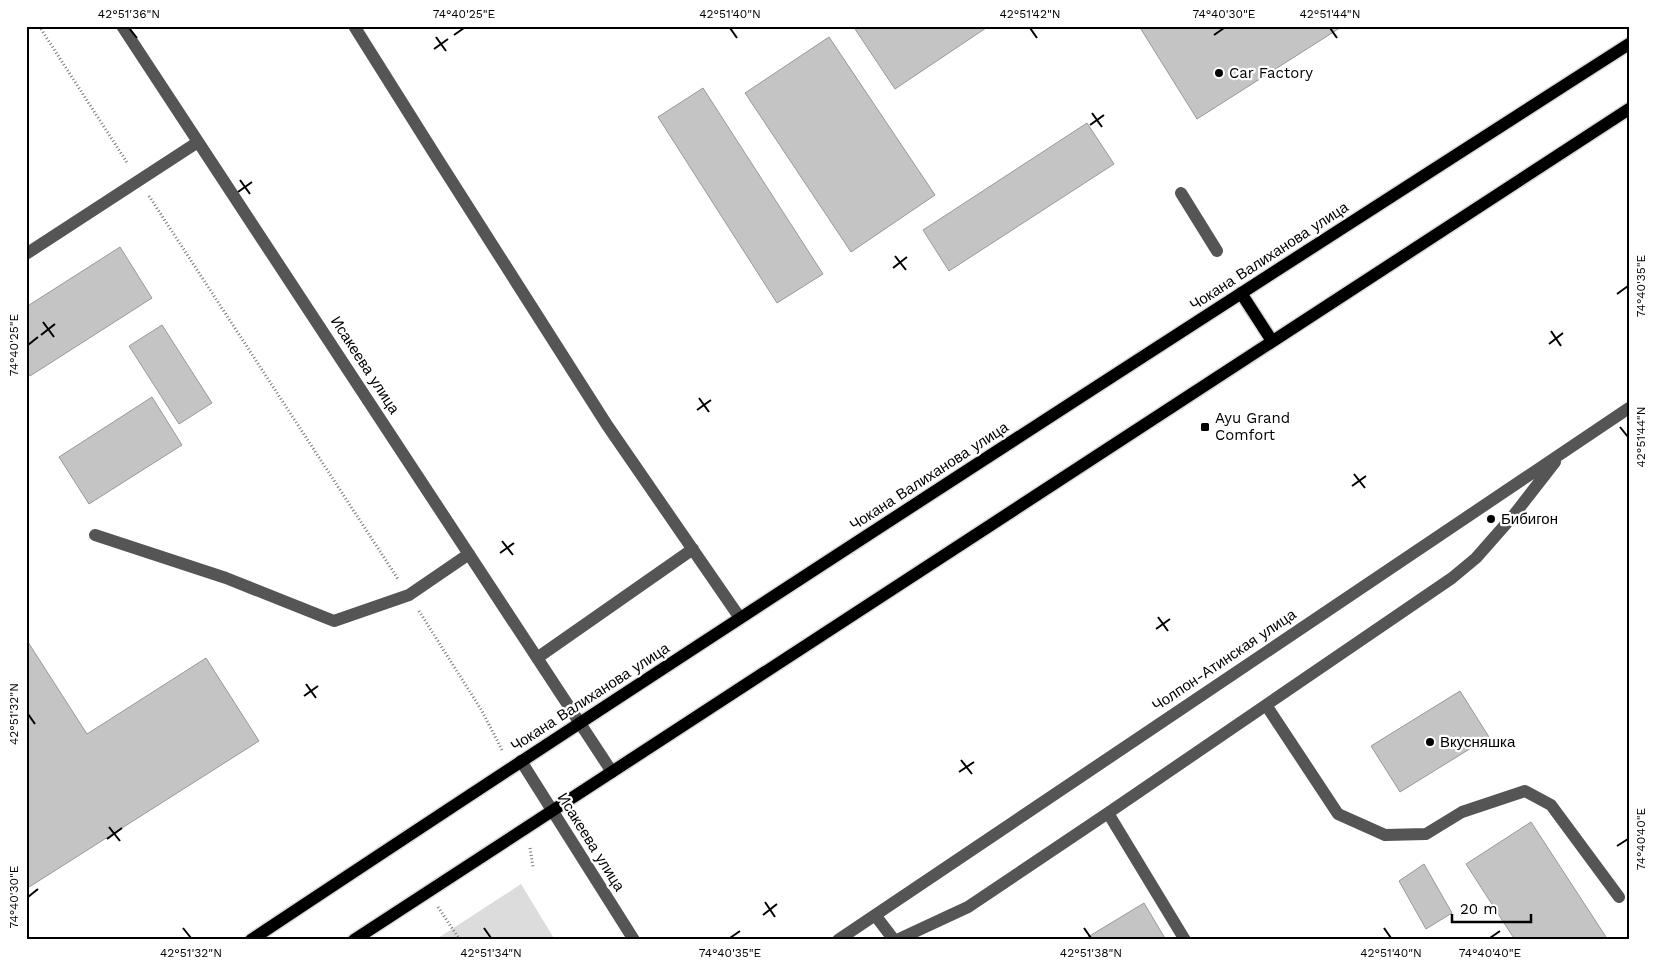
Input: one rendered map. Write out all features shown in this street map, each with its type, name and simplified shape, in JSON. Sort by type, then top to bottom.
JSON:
[{"type":"main road","name":"Чокана Валиханова улица","points":[[251,940],[740,618],[1629,44]]},
{"type":"main road","points":[[354,940],[1629,109]]},
{"type":"main road","points":[[1241,293],[1272,341]]},
{"type":"street","name":"Исакеева улица","points":[[122,26],[612,772]]},
{"type":"street","points":[[354,26],[607,425],[740,618]]},
{"type":"street","points":[[26,254],[198,142]]},
{"type":"street","points":[[1181,193],[1217,251]]},
{"type":"street","name":"Чолпон-Атинская улица","points":[[838,940],[1629,408]]},
{"type":"street","points":[[875,914],[895,940],[968,906],[1108,813],[1452,578],[1476,558],[1513,516],[1563,452]]},
{"type":"street","points":[[95,535],[226,578],[334,621],[408,595],[469,554]]},
{"type":"street","points":[[537,658],[693,549]]},
{"type":"street","points":[[1266,705],[1338,814],[1385,835],[1426,834],[1462,812],[1525,791],[1551,805],[1620,897]]},
{"type":"street","name":"Исакеева улица","points":[[516,764],[552,811],[634,940]]},
{"type":"street","points":[[1108,813],[1185,940]]},
{"type":"path","points":[[38,26],[516,764]]},
{"type":"path","points":[[527,827],[533,867]]},
{"type":"path","points":[[428,891],[460,940]]},
{"type":"shaded area","points":[[521,884],[555,940],[435,940]]},
{"type":"building","points":[[853,26],[989,26],[895,89]]},
{"type":"building","name":"Car Factory","points":[[1139,26],[1343,26],[1197,119]]},
{"type":"building","points":[[829,37],[935,195],[851,252],[745,93]]},
{"type":"building","points":[[703,88],[823,274],[777,303],[658,117]]},
{"type":"building","points":[[1087,123],[1114,164],[949,271],[923,230]]},
{"type":"building","points":[[120,247],[152,298],[30,376],[26,370],[26,307]]},
{"type":"building","points":[[162,325],[212,403],[179,424],[129,346]]},
{"type":"building","points":[[152,397],[182,445],[89,504],[59,457]]},
{"type":"building","points":[[26,639],[87,734],[206,658],[259,741],[26,889]]},
{"type":"building","name":"Вкусняшка","points":[[1460,691],[1489,737],[1400,792],[1371,746]]},
{"type":"building","points":[[1531,822],[1608,940],[1515,940],[1466,864]]},
{"type":"building","points":[[1424,864],[1452,913],[1426,929],[1399,881]]},
{"type":"building","points":[[1144,903],[1166,940],[1083,940]]},
{"type":"place","name":"Car Factory","points":[[1219,73]]},
{"type":"place","name":"Ayu Grand Comfort","points":[[1205,427]]},
{"type":"place","name":"Бибигон","points":[[1491,519]]},
{"type":"place","name":"Вкусняшка","points":[[1430,742]]}]
